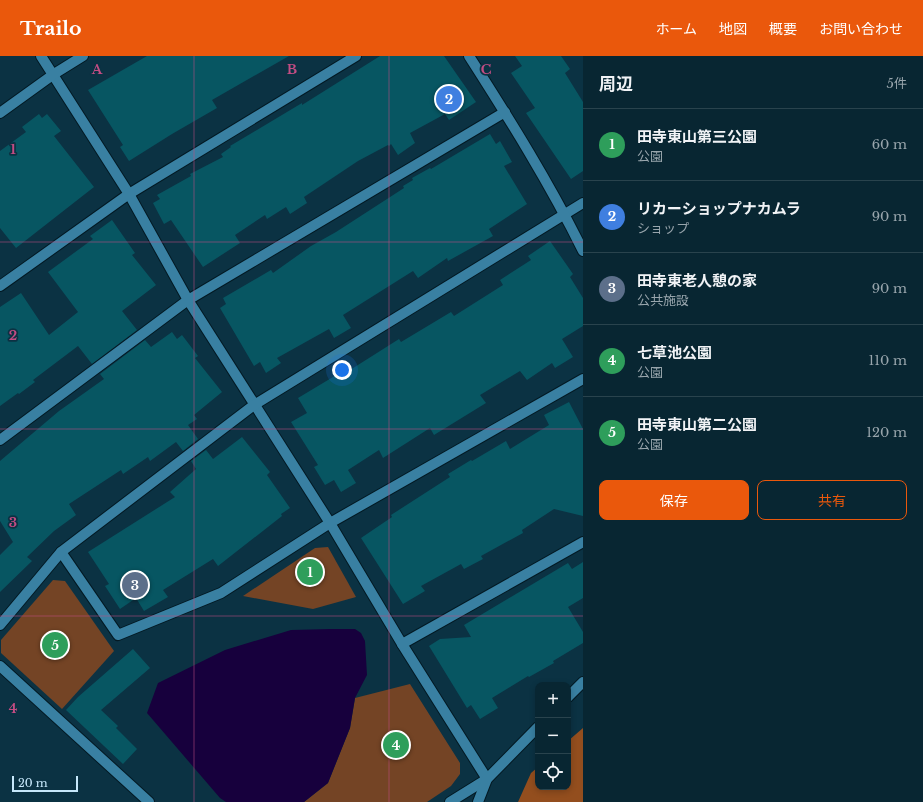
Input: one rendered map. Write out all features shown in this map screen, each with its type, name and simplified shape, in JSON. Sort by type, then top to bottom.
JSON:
[{"type":"street","points":[[41,56],[54,74],[129,194],[188,300],[330,523],[402,644],[487,779]]},
{"type":"street","points":[[0,114],[54,74],[83,56]]},
{"type":"street","points":[[0,286],[129,194],[356,56]]},
{"type":"street","points":[[470,56],[505,112],[565,215],[583,251]]},
{"type":"street","points":[[0,440],[188,300],[505,112]]},
{"type":"street","points":[[0,624],[61,552],[254,405],[583,203]]},
{"type":"street","points":[[61,552],[118,635],[221,593],[330,523],[583,380]]},
{"type":"street","points":[[402,644],[583,542]]},
{"type":"street","points":[[0,666],[149,802]]},
{"type":"street","points":[[571,694],[583,682]]},
{"type":"street","points":[[450,802],[487,779],[535,731]]},
{"type":"street","points":[[478,802],[487,779]]},
{"type":"shaded area","points":[[328,547],[356,597],[313,609],[243,596],[315,548]]},
{"type":"shaded area","points":[[53,580],[65,581],[114,651],[62,709],[1,653],[1,640]]},
{"type":"shaded area","points":[[355,629],[361,633],[365,641],[367,675],[355,698],[350,728],[328,783],[304,802],[226,802],[220,798],[147,713],[158,683],[225,650],[291,630]]},
{"type":"shaded area","points":[[410,684],[460,763],[460,774],[451,786],[427,802],[304,802],[328,783],[350,728],[355,698]]},
{"type":"shaded area","points":[[583,728],[583,802],[518,802],[531,773],[535,770],[535,790],[571,790],[571,738]]},
{"type":"building","points":[[147,56],[289,56],[212,100],[217,108],[129,161],[120,147],[123,145],[88,90]]},
{"type":"building","points":[[380,56],[444,56],[476,102],[449,120],[445,114],[410,133],[415,143],[398,155],[391,144],[358,161],[304,197],[307,203],[290,214],[286,207],[267,219],[265,215],[235,235],[240,243],[203,267],[171,220],[164,224],[153,203],[160,199],[157,195],[191,176],[190,174],[223,157],[221,154],[231,147],[230,146],[302,103],[302,105]]},
{"type":"building","points":[[515,56],[561,56],[570,69],[565,73],[583,102],[583,171],[571,179],[526,113],[535,108],[511,73],[522,66]]},
{"type":"building","points":[[39,114],[42,118],[47,114],[61,131],[54,136],[94,187],[16,248],[0,228],[0,151],[26,132],[22,127]]},
{"type":"building","points":[[490,134],[496,144],[500,141],[512,162],[504,166],[527,204],[489,229],[493,236],[448,261],[447,258],[418,278],[413,271],[343,315],[351,328],[334,338],[329,329],[277,358],[281,363],[266,373],[260,362],[254,366],[220,308],[226,304],[223,298],[271,270],[273,273],[311,246],[336,232],[404,188],[403,186],[413,180],[412,178],[430,168],[431,169]]},
{"type":"building","points":[[112,220],[135,253],[132,255],[156,285],[122,311],[137,330],[92,364],[78,346],[33,380],[35,382],[0,406],[0,307],[21,293],[49,335],[78,312],[48,272],[93,239],[90,236]]},
{"type":"building","points":[[550,241],[573,274],[570,277],[583,298],[583,326],[562,339],[573,357],[555,368],[552,363],[527,380],[520,371],[480,395],[486,403],[434,435],[430,428],[383,458],[379,450],[348,470],[356,483],[341,492],[334,480],[325,485],[314,467],[318,465],[291,422],[307,413],[298,398],[338,374],[339,377],[399,339],[401,342],[451,312],[454,316],[503,285],[500,280],[531,260],[528,256]]},
{"type":"building","points":[[172,332],[177,339],[182,335],[198,356],[195,358],[222,392],[194,415],[197,419],[188,425],[198,439],[183,451],[176,442],[150,461],[148,457],[123,474],[121,470],[69,504],[76,515],[54,531],[27,557],[32,561],[0,592],[0,555],[13,542],[0,521],[0,461],[59,411],[104,379],[100,374],[145,340],[151,347]]},
{"type":"building","points":[[569,402],[583,429],[583,516],[554,509],[522,530],[523,533],[481,556],[483,559],[464,569],[461,564],[421,586],[425,591],[403,604],[361,538],[392,517],[391,515],[450,477],[448,474],[471,460],[472,461],[506,441],[510,449],[549,425],[544,415]]},
{"type":"building","points":[[242,437],[270,472],[267,475],[290,508],[281,514],[282,516],[218,566],[213,559],[163,590],[168,597],[144,611],[136,598],[120,609],[105,586],[109,584],[88,552],[175,497],[170,492],[196,469],[191,461],[206,450],[213,459]]},
{"type":"building","points":[[583,562],[583,598],[568,607],[583,632],[583,643],[553,661],[554,663],[529,677],[528,676],[492,698],[498,708],[480,719],[471,705],[467,708],[429,646],[440,639],[471,637],[464,625],[568,563],[572,569]]},
{"type":"building","points":[[133,649],[150,668],[101,710],[118,726],[116,728],[137,749],[123,764],[66,710],[78,697]]},
{"type":"place","name":"リカーショップナカムラ","points":[[449,99]]},
{"type":"place","name":"田寺東山第三公園","points":[[310,572]]},
{"type":"place","name":"田寺東老人憩の家","points":[[135,585]]},
{"type":"place","name":"田寺東山第二公園","points":[[55,645]]},
{"type":"place","name":"七草池公園","points":[[396,745]]}]
